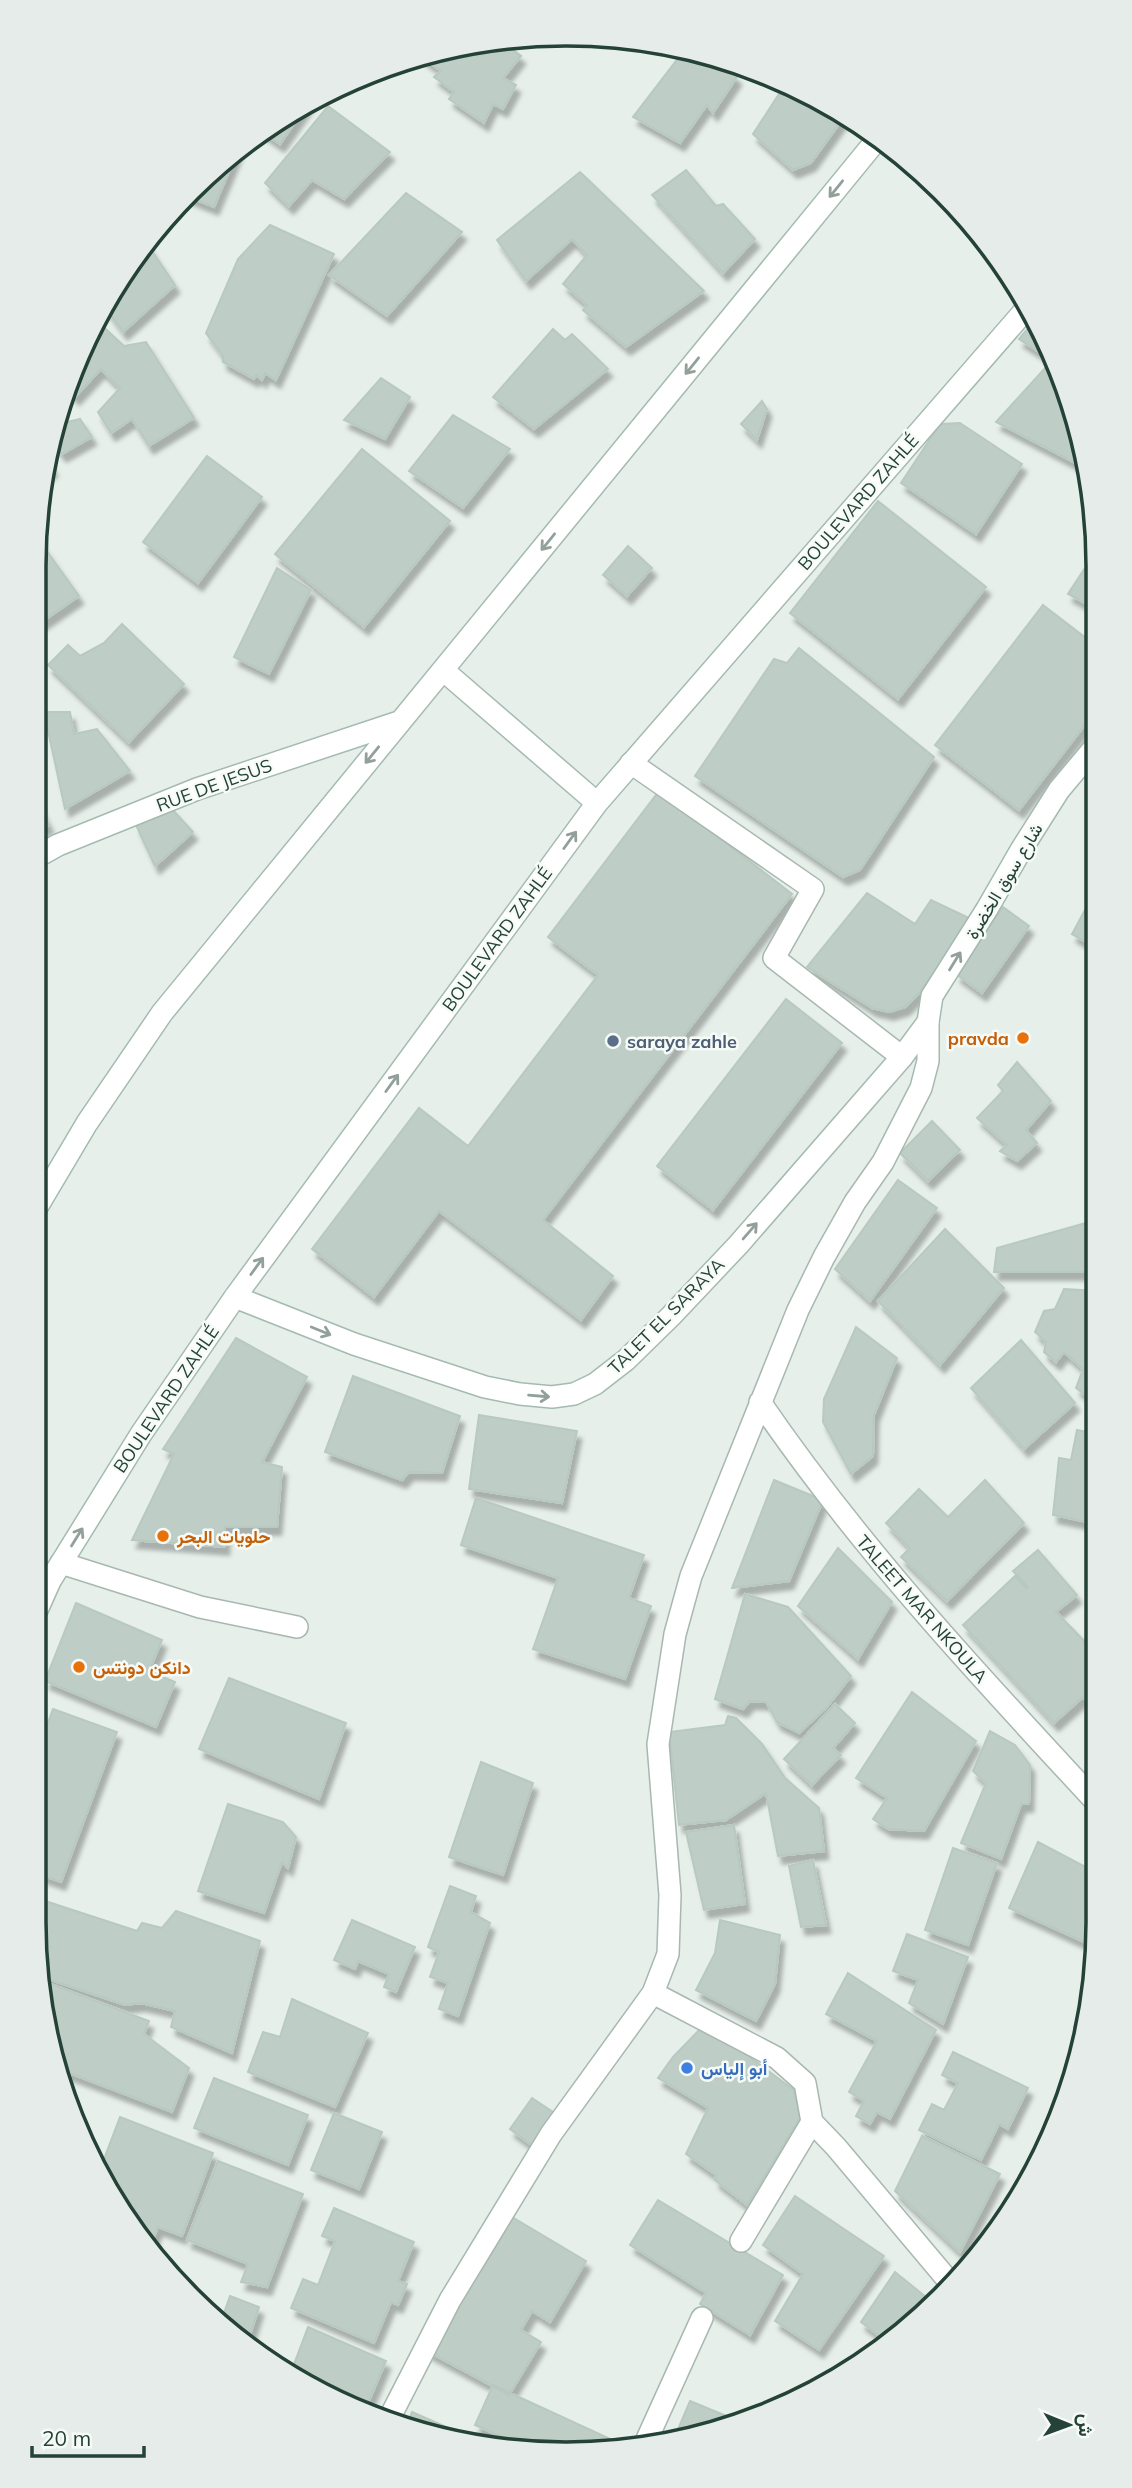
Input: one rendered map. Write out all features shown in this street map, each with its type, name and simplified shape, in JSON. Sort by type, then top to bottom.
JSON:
[{"type":"street","points":[[46,1192],[87,1123],[162,1013],[872,145]]},
{"type":"street","name":"BOULEVARD ZAHLÉ","points":[[48,1573],[235,1297],[597,803],[1021,314]]},
{"type":"street","points":[[443,670],[597,803]]},
{"type":"street","name":"RUE DE JESUS","points":[[46,852],[197,789],[399,722]]},
{"type":"street","name":"شارع سوق الخضرة","points":[[928,1022],[932,996],[1059,790],[1086,758]]},
{"type":"street","points":[[631,763],[813,889],[775,958],[902,1057]]},
{"type":"street","points":[[392,2412],[450,2300],[551,2134],[653,1993],[668,1954],[670,1929],[670,1895],[658,1744],[675,1634],[691,1576],[798,1310],[824,1256],[855,1202],[883,1162],[921,1088],[928,1061],[928,1022]]},
{"type":"street","name":"TALET EL SARAYA","points":[[235,1297],[354,1344],[485,1387],[552,1397],[575,1394],[595,1384],[626,1360],[671,1316],[739,1244],[902,1057],[928,1022]]},
{"type":"street","name":"TALEET MAR NKOULA","points":[[760,1402],[869,1549],[1004,1703],[1086,1791]]},
{"type":"street","points":[[48,1573],[298,1627]]},
{"type":"street","points":[[653,1993],[777,2058],[805,2083],[812,2122],[945,2278]]},
{"type":"street","points":[[741,2241],[812,2122]]},
{"type":"street","points":[[649,2435],[702,2318]]},
{"type":"building","points":[[512,49],[521,56],[503,78],[516,85],[503,109],[493,104],[484,123],[449,99],[454,92],[434,77],[441,71],[430,63]]},
{"type":"building","points":[[678,58],[732,73],[737,77],[713,113],[707,105],[680,143],[633,117]]},
{"type":"building","points":[[780,92],[839,123],[811,163],[793,170],[753,134]]},
{"type":"building","points":[[328,106],[390,152],[344,199],[312,180],[289,206],[265,183]]},
{"type":"building","points":[[296,121],[280,144],[271,138]]},
{"type":"building","points":[[230,169],[214,207],[196,200]]},
{"type":"building","points":[[686,170],[716,206],[723,204],[755,239],[723,273],[652,195]]},
{"type":"building","points":[[580,172],[704,291],[626,347],[583,310],[587,305],[563,284],[587,255],[572,239],[526,281],[497,240]]},
{"type":"building","points":[[406,193],[462,232],[387,316],[329,275]]},
{"type":"building","points":[[270,225],[334,254],[276,380],[265,373],[262,380],[257,375],[254,379],[223,362],[223,356],[206,333],[238,259]]},
{"type":"building","points":[[152,251],[175,285],[123,332],[110,315]]},
{"type":"building","points":[[104,327],[124,346],[146,342],[194,418],[149,446],[132,419],[111,433],[98,412],[120,388],[101,369],[75,397],[85,367]]},
{"type":"building","points":[[1029,328],[1041,353],[1019,339]]},
{"type":"building","points":[[553,329],[565,340],[572,334],[608,369],[534,429],[493,397]]},
{"type":"building","points":[[1046,367],[1069,431],[1076,463],[996,422]]},
{"type":"building","points":[[381,378],[410,397],[385,439],[344,420]]},
{"type":"building","points":[[762,401],[767,409],[757,440],[741,424]]},
{"type":"building","points":[[453,415],[510,449],[463,508],[409,471]]},
{"type":"building","points":[[80,419],[92,437],[62,454],[59,450],[66,423]]},
{"type":"building","points":[[960,423],[1022,464],[976,534],[901,483],[940,424]]},
{"type":"building","points":[[362,449],[450,521],[364,627],[275,554]]},
{"type":"building","points":[[207,456],[262,497],[198,583],[143,542]]},
{"type":"building","points":[[878,501],[986,587],[898,699],[790,613]]},
{"type":"building","points":[[628,546],[652,568],[627,596],[603,575]]},
{"type":"building","points":[[46,551],[79,596],[46,619]]},
{"type":"building","points":[[1086,566],[1086,604],[1068,594]]},
{"type":"building","points":[[277,568],[311,590],[269,674],[234,657]]},
{"type":"building","points":[[1043,605],[1086,638],[1086,724],[1019,810],[935,745]]},
{"type":"building","points":[[122,624],[184,684],[129,742],[48,665],[68,645],[80,656],[104,643]]},
{"type":"building","points":[[799,648],[934,757],[860,870],[843,877],[695,776],[774,659],[787,663]]},
{"type":"building","points":[[46,712],[70,712],[74,734],[97,729],[130,771],[65,809]]},
{"type":"building","name":"saraya zahle","points":[[659,791],[792,894],[543,1220],[613,1276],[581,1320],[439,1211],[374,1297],[312,1249],[419,1108],[468,1146],[598,975],[548,937]]},
{"type":"building","points":[[171,808],[193,832],[155,866],[136,825]]},
{"type":"building","points":[[867,893],[915,924],[931,900],[973,920],[920,992],[905,1007],[889,1012],[872,1008],[807,967]]},
{"type":"building","points":[[1003,907],[1029,926],[982,993],[956,974]]},
{"type":"building","points":[[1086,908],[1086,942],[1072,934]]},
{"type":"building","points":[[786,999],[842,1043],[713,1210],[657,1166]]},
{"type":"building","points":[[1017,1062],[1051,1101],[1026,1130],[1037,1143],[1017,1161],[1000,1151],[1007,1145],[977,1118],[1003,1091],[998,1085]]},
{"type":"building","points":[[932,1121],[960,1150],[928,1181],[900,1153]]},
{"type":"building","points":[[898,1180],[937,1208],[870,1301],[835,1269]]},
{"type":"building","points":[[1086,1223],[1086,1272],[994,1272],[997,1248]]},
{"type":"building","points":[[945,1229],[1004,1288],[940,1365],[878,1301]]},
{"type":"building","points":[[1064,1289],[1086,1290],[1086,1396],[1076,1388],[1083,1369],[1064,1352],[1056,1362],[1044,1352],[1046,1342],[1035,1332],[1044,1311],[1055,1309]]},
{"type":"building","points":[[856,1327],[897,1358],[874,1415],[873,1456],[851,1474],[823,1422],[824,1399]]},
{"type":"building","points":[[236,1338],[307,1377],[262,1462],[282,1467],[277,1527],[225,1527],[225,1547],[132,1540],[174,1454],[163,1449]]},
{"type":"building","points":[[1021,1340],[1075,1403],[1024,1449],[971,1388]]},
{"type":"building","points":[[353,1376],[460,1416],[442,1473],[409,1472],[402,1480],[325,1452]]},
{"type":"building","points":[[479,1415],[577,1431],[562,1503],[469,1489]]},
{"type":"building","points":[[1077,1430],[1086,1432],[1086,1522],[1053,1515],[1059,1458],[1071,1460]]},
{"type":"building","points":[[774,1480],[823,1500],[789,1581],[732,1588]]},
{"type":"building","points":[[985,1480],[1024,1523],[947,1601],[901,1557],[910,1548],[886,1523],[919,1489],[948,1517]]},
{"type":"building","points":[[476,1498],[644,1555],[629,1598],[651,1606],[625,1679],[533,1649],[558,1578],[461,1545]]},
{"type":"building","points":[[838,1548],[892,1602],[858,1659],[798,1606]]},
{"type":"building","points":[[1038,1550],[1077,1595],[1056,1612],[1086,1643],[1086,1700],[1083,1697],[1054,1723],[963,1625],[1015,1576],[1028,1587],[1013,1571]]},
{"type":"building","points":[[745,1594],[788,1607],[851,1676],[827,1707],[799,1733],[777,1722],[766,1702],[750,1701],[743,1709],[715,1699]]},
{"type":"building","points":[[76,1603],[162,1640],[149,1671],[175,1682],[156,1727],[46,1681]]},
{"type":"building","points":[[229,1678],[346,1723],[319,1799],[199,1749]]},
{"type":"building","points":[[912,1692],[976,1741],[924,1831],[888,1829],[873,1819],[887,1798],[856,1778]]},
{"type":"building","points":[[835,1704],[855,1723],[833,1748],[841,1755],[812,1785],[784,1759]]},
{"type":"building","points":[[53,1709],[117,1732],[61,1882],[46,1877],[46,1728]]},
{"type":"building","points":[[728,1716],[736,1718],[762,1744],[785,1778],[819,1808],[824,1851],[778,1856],[766,1793],[726,1820],[679,1825],[669,1732],[725,1725]]},
{"type":"building","points":[[990,1731],[1015,1745],[1030,1765],[1029,1804],[1021,1804],[1001,1859],[961,1843],[986,1783],[973,1771]]},
{"type":"building","points":[[481,1762],[533,1783],[503,1875],[449,1857]]},
{"type":"building","points":[[228,1804],[283,1822],[296,1837],[288,1868],[282,1862],[264,1913],[198,1891]]},
{"type":"building","points":[[734,1825],[745,1904],[704,1910],[686,1832]]},
{"type":"building","points":[[1038,1842],[1086,1867],[1085,1943],[1009,1908]]},
{"type":"building","points":[[953,1848],[997,1863],[968,1945],[925,1930]]},
{"type":"building","points":[[813,1860],[826,1925],[801,1927],[789,1866]]},
{"type":"building","points":[[450,1886],[476,1896],[471,1912],[490,1923],[458,2016],[439,2009],[448,1983],[430,1977],[439,1952],[428,1947]]},
{"type":"building","points":[[46,1901],[137,1931],[142,1923],[162,1928],[176,1911],[260,1941],[232,2053],[171,2027],[175,2011],[141,2003],[125,2005],[49,1979]]},
{"type":"building","points":[[352,1920],[415,1947],[396,1992],[384,1987],[389,1974],[358,1961],[355,1969],[334,1960]]},
{"type":"building","points":[[720,1920],[780,1935],[775,1984],[756,2021],[696,1990],[715,1953]]},
{"type":"building","points":[[907,1934],[968,1957],[943,2024],[909,2003],[918,1980],[893,1971]]},
{"type":"building","points":[[848,1973],[936,2030],[890,2119],[877,2112],[870,2124],[856,2116],[864,2101],[849,2092],[877,2041],[826,2014]]},
{"type":"building","points":[[49,1983],[149,2021],[144,2034],[189,2068],[172,2112],[68,2073]]},
{"type":"building","points":[[292,1999],[368,2033],[335,2107],[248,2072],[263,2032],[280,2037]]},
{"type":"building","points":[[705,2024],[794,2090],[800,2118],[747,2205],[715,2180],[716,2175],[686,2154],[708,2108],[658,2078],[673,2057]]},
{"type":"building","points":[[953,2052],[1028,2088],[1008,2129],[999,2124],[981,2160],[919,2130],[932,2104],[944,2110],[958,2083],[942,2075]]},
{"type":"building","points":[[214,2078],[308,2115],[288,2165],[194,2128]]},
{"type":"building","points":[[532,2098],[556,2114],[533,2146],[510,2129]]},
{"type":"building","points":[[334,2113],[382,2132],[359,2189],[311,2170]]},
{"type":"building","points":[[120,2117],[213,2153],[182,2236],[158,2227],[153,2239],[104,2160]]},
{"type":"building","points":[[922,2136],[1000,2174],[960,2252],[895,2191]]},
{"type":"building","points":[[218,2161],[303,2194],[267,2287],[241,2282],[248,2264],[187,2240]]},
{"type":"building","points":[[795,2196],[884,2256],[819,2350],[775,2321],[803,2274],[763,2245]]},
{"type":"building","points":[[658,2200],[783,2275],[750,2335],[700,2304],[706,2293],[630,2245]]},
{"type":"building","points":[[334,2208],[414,2242],[398,2281],[407,2284],[398,2305],[391,2302],[374,2343],[291,2308],[303,2279],[318,2285],[335,2241],[322,2236]]},
{"type":"building","points":[[507,2214],[586,2261],[550,2322],[532,2311],[521,2330],[541,2342],[509,2395],[427,2351]]},
{"type":"building","points":[[895,2272],[926,2297],[881,2337],[861,2322]]},
{"type":"building","points":[[230,2296],[259,2307],[250,2336],[224,2313]]},
{"type":"building","points":[[308,2327],[386,2361],[368,2403],[294,2365]]},
{"type":"building","points":[[493,2385],[612,2440],[566,2442],[506,2439],[475,2425]]},
{"type":"building","points":[[690,2401],[728,2417],[701,2425],[678,2430]]},
{"type":"building","points":[[412,2412],[452,2429],[431,2425],[409,2418]]},
{"type":"place","name":"pravda","points":[[1023,1038]]},
{"type":"place","name":"saraya zahle","points":[[613,1041]]},
{"type":"place","name":"حلويات البحر","points":[[163,1536]]},
{"type":"place","name":"دانكن دونتس","points":[[79,1667]]},
{"type":"place","name":"أبو إلياس","points":[[687,2068]]}]
